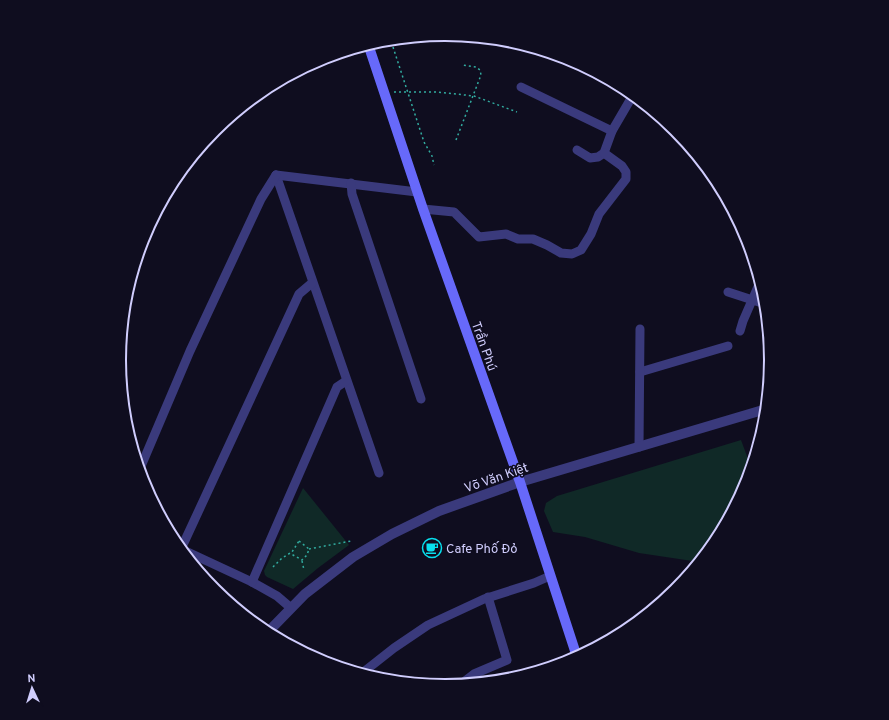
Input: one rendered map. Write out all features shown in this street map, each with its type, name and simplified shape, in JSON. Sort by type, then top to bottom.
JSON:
[{"type":"main road","name":"Trần Phú","points":[[370,50],[417,192],[520,482],[575,651]]},
{"type":"street","points":[[521,87],[612,131]]},
{"type":"street","points":[[577,150],[590,158],[598,157],[604,153],[612,131],[630,100]]},
{"type":"street","points":[[423,209],[454,212],[479,237],[506,234],[518,239],[533,239],[547,244],[561,253],[572,254],[581,250],[591,234],[599,214],[626,180],[626,172],[622,166],[604,153]]},
{"type":"street","points":[[276,175],[417,192]]},
{"type":"street","points":[[276,175],[312,283],[379,473]]},
{"type":"street","points":[[142,463],[190,351],[261,199],[276,175]]},
{"type":"street","points":[[351,183],[352,194],[421,399]]},
{"type":"street","points":[[183,542],[299,294],[312,283]]},
{"type":"street","points":[[728,292],[758,302]]},
{"type":"street","points":[[740,331],[756,292]]},
{"type":"street","points":[[639,447],[640,329]]},
{"type":"street","points":[[640,372],[728,346]]},
{"type":"street","points":[[252,582],[337,387],[346,380]]},
{"type":"street","name":"Võ Văn Kiệt","points":[[272,628],[305,594],[353,557],[392,534],[439,511],[520,482],[759,411]]},
{"type":"street","points":[[190,553],[252,582],[277,596],[291,608]]},
{"type":"street","points":[[368,669],[394,648],[428,626],[488,597],[534,583],[550,576]]},
{"type":"street","points":[[469,678],[474,674],[507,660],[488,597]]},
{"type":"path","points":[[393,47],[424,142],[432,156],[434,165]]},
{"type":"path","points":[[456,140],[480,79],[480,70],[476,67],[463,65]]},
{"type":"path","points":[[384,92],[437,92],[474,96],[517,112]]},
{"type":"path","points":[[273,567],[282,558],[292,552],[299,541],[309,549],[351,541]]},
{"type":"path","points":[[302,560],[307,555],[309,549]]},
{"type":"path","points":[[292,552],[293,555],[302,560],[304,570]]},
{"type":"green space","points":[[741,440],[748,459],[731,501],[721,520],[692,561],[639,553],[585,537],[553,532],[544,511],[546,503],[557,496]]},
{"type":"green space","points":[[303,488],[349,545],[293,589],[267,577],[264,571]]},
{"type":"place","name":"Cafe Phố Đỏ","points":[[432,548]]}]
